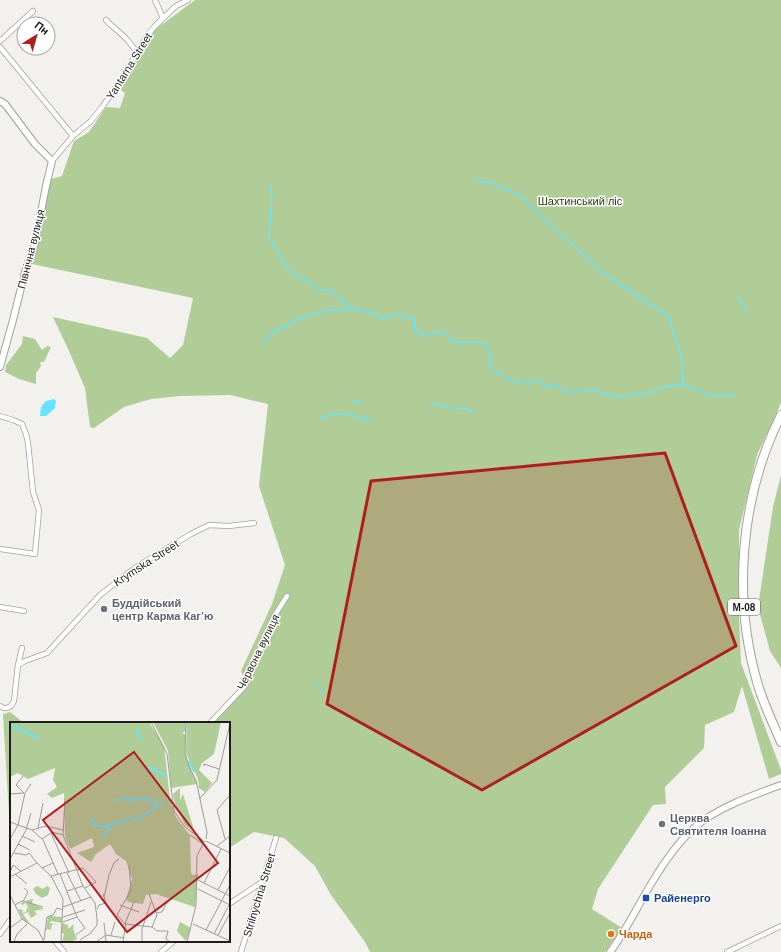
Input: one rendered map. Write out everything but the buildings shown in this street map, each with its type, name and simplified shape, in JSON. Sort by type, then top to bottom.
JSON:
[{"type":"highway","name":"М-08","points":[[781,415],[769,440],[758,471],[752,498],[746,535],[743,595],[746,626],[758,687],[767,712],[781,742]]},
{"type":"street","points":[[155,0],[163,18]]},
{"type":"street","name":"Yantarna Street","points":[[73,136],[91,121],[103,106],[155,26],[176,6],[188,0]]},
{"type":"street","points":[[0,41],[33,11]]},
{"type":"street","points":[[106,20],[111,26],[120,32],[137,52]]},
{"type":"street","points":[[0,46],[73,136]]},
{"type":"street","points":[[0,101],[5,104],[35,144],[52,161]]},
{"type":"street","name":"Північна вулиця","points":[[0,367],[14,320],[26,268],[35,242],[52,161],[73,136]]},
{"type":"street","points":[[0,416],[22,424],[28,443],[33,492],[39,510],[35,554],[0,549]]},
{"type":"street","name":"Krymska Street","points":[[18,665],[47,653],[100,594],[136,567],[184,538],[209,525],[229,526],[254,523]]},
{"type":"street","name":"Червона вулиця","points":[[211,722],[244,687],[275,615],[287,596]]},
{"type":"street","points":[[0,607],[24,611]]},
{"type":"street","points":[[0,706],[8,708],[14,701],[18,665],[22,648]]},
{"type":"street","points":[[610,952],[625,930],[660,870],[689,832],[700,823],[722,810],[751,796],[781,785]]},
{"type":"street","name":"Strilnychna Street","points":[[241,952],[276,838]]},
{"type":"street","points":[[230,903],[262,882]]},
{"type":"street","points":[[0,934],[10,920]]},
{"type":"street","points":[[727,952],[781,926]]},
{"type":"street","points":[[56,942],[64,952]]},
{"type":"street","points":[[161,952],[173,942]]},
{"type":"highlighted area","points":[[665,453],[736,646],[482,790],[327,704],[371,481]]},
{"type":"green space","name":"Шахтинський ліс","points":[[195,0],[781,0],[781,403],[757,455],[739,530],[739,618],[741,663],[781,770],[781,774],[769,779],[742,686],[734,712],[705,725],[704,748],[665,787],[666,804],[653,805],[598,889],[592,909],[622,928],[605,952],[370,952],[365,942],[331,895],[315,866],[284,838],[254,832],[230,847],[230,722],[213,722],[248,686],[241,671],[272,604],[285,565],[259,486],[268,404],[230,395],[180,396],[151,399],[124,407],[94,428],[90,427],[85,388],[53,317],[147,338],[170,358],[183,345],[193,298],[32,264],[51,179],[62,176],[74,141],[89,132],[106,107],[120,108],[125,93],[117,88],[152,32]]},
{"type":"green space","points":[[23,336],[35,339],[42,350],[47,346],[51,347],[44,362],[40,362],[41,366],[36,373],[36,384],[19,379],[5,372],[6,365],[22,344]]},
{"type":"green space","points":[[781,475],[781,668],[770,651],[758,607],[773,507]]},
{"type":"green space","points":[[10,712],[23,722],[10,722],[9,814],[3,714]]},
{"type":"water","points":[[54,399],[56,401],[55,408],[46,416],[40,416],[41,407],[46,401]]},
{"type":"waterway","points":[[475,181],[488,182],[517,194],[603,273],[668,316],[681,355],[683,385]]},
{"type":"waterway","points":[[270,186],[272,195],[269,237],[286,266],[296,276],[311,283],[320,290],[330,290],[353,309],[371,312],[385,320],[390,315],[414,317],[415,330],[425,336],[444,331],[453,342],[482,342],[490,352],[490,366],[507,379],[528,384],[539,380],[546,388],[556,384],[565,392],[592,390],[617,397],[649,393],[668,386],[683,385],[711,395],[734,395]]},
{"type":"waterway","points":[[739,297],[747,311]]},
{"type":"waterway","points":[[262,343],[275,331],[304,317],[331,310],[353,309]]},
{"type":"waterway","points":[[350,400],[362,403]]},
{"type":"waterway","points":[[430,404],[459,409],[464,408],[474,412]]},
{"type":"waterway","points":[[320,418],[334,414],[346,414],[372,421]]},
{"type":"waterway","points":[[314,683],[318,686],[322,693]]},
{"type":"place","name":"Буддійський центр Карма Кагʼю","points":[[104,609]]},
{"type":"place","name":"Церква Святителя Іоанна","points":[[662,824]]},
{"type":"place","name":"Райенерго","points":[[646,898]]},
{"type":"place","name":"Чарда","points":[[611,934]]}]
